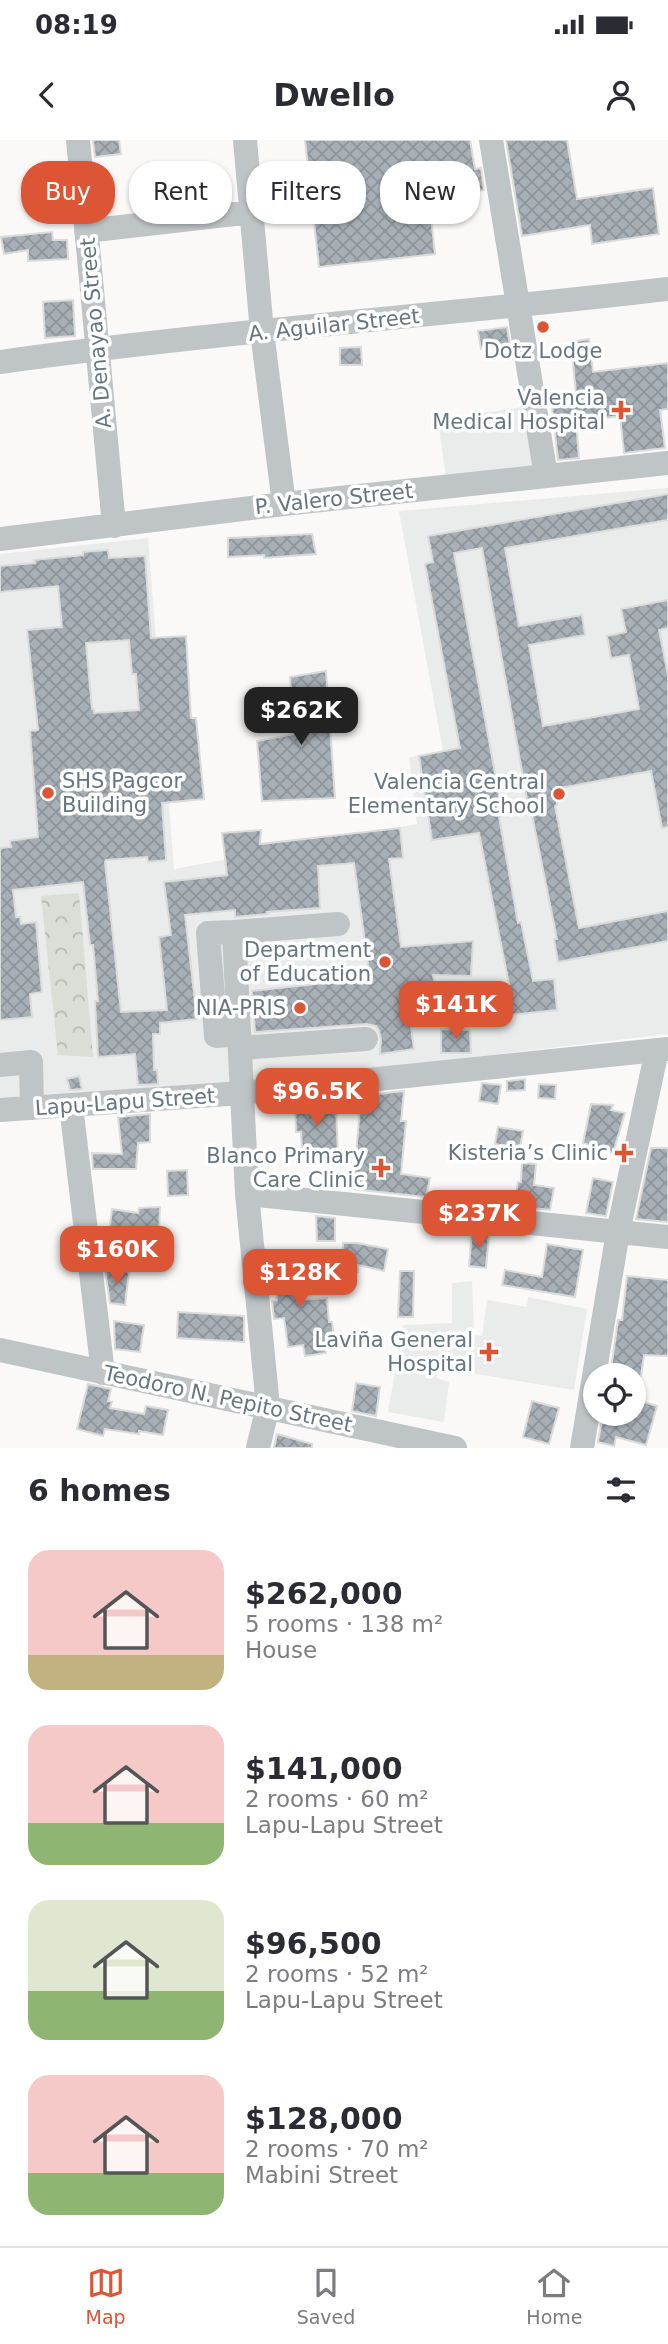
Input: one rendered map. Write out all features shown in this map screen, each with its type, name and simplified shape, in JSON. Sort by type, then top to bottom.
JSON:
[{"type":"street","name":"A. Denayao Street","points":[[78,140],[114,526]]},
{"type":"street","points":[[245,140],[247,161]]},
{"type":"street","points":[[491,140],[546,476]]},
{"type":"street","points":[[86,231],[246,213]]},
{"type":"street","points":[[253,224],[262,332],[284,504]]},
{"type":"street","name":"A. Aguilar Street","points":[[0,362],[98,348],[668,289]]},
{"type":"street","name":"P. Valero Street","points":[[0,539],[284,504],[668,463]]},
{"type":"street","points":[[338,924],[208,933],[216,1036],[239,1041],[366,1039]]},
{"type":"street","points":[[239,1041],[247,1194],[268,1406],[258,1448]]},
{"type":"street","points":[[582,1448],[618,1232],[662,1050]]},
{"type":"street","name":"Lapu-Lapu Street","points":[[0,1110],[242,1093],[662,1050]]},
{"type":"street","points":[[0,1065],[31,1062],[32,1108]]},
{"type":"street","points":[[71,1106],[103,1373]]},
{"type":"street","points":[[247,1194],[668,1237]]},
{"type":"street","name":"Teodoro N. Pepito Street","points":[[0,1350],[455,1448]]},
{"type":"shaded area","points":[[529,406],[539,471],[446,478],[438,420]]},
{"type":"shaded area","points":[[668,488],[668,1034],[161,1094],[0,1104],[0,554],[148,538],[174,869],[417,824],[409,757],[443,751],[399,511]]},
{"type":"shaded area","name":"Laviña General Hospital","points":[[472,1281],[474,1335],[482,1336],[487,1300],[527,1307],[528,1297],[587,1309],[574,1390],[439,1368],[436,1378],[449,1382],[444,1422],[388,1412],[403,1325],[452,1323],[452,1283]]},
{"type":"green space","points":[[79,893],[93,1057],[58,1055],[41,896]]},
{"type":"building","points":[[93,140],[119,140],[121,154],[95,157]]},
{"type":"building","points":[[305,140],[470,140],[474,161],[380,161],[380,224],[432,224],[435,254],[319,267],[314,224],[366,224],[366,161],[307,161]]},
{"type":"building","points":[[506,140],[567,140],[577,199],[653,188],[659,234],[592,244],[590,225],[522,236]]},
{"type":"building","points":[[481,168],[484,190],[480,191]]},
{"type":"building","points":[[52,232],[53,240],[67,240],[68,259],[28,261],[28,250],[4,254],[1,237]]},
{"type":"building","points":[[73,300],[75,336],[45,338],[43,302]]},
{"type":"building","points":[[507,327],[510,345],[481,349],[478,331]]},
{"type":"building","name":"Valencia Medical Hospital","points":[[589,339],[593,372],[668,363],[668,409],[660,410],[665,448],[624,453],[620,416],[576,422],[579,458],[558,460],[551,397],[576,394],[571,342]]},
{"type":"building","points":[[361,347],[362,365],[340,365],[340,348]]},
{"type":"building","points":[[668,494],[668,520],[505,548],[519,626],[582,615],[585,635],[529,645],[543,726],[639,709],[629,655],[611,658],[607,636],[626,632],[621,609],[668,600],[668,628],[659,630],[668,675],[668,827],[662,828],[651,771],[555,789],[555,806],[579,928],[668,911],[668,941],[558,962],[554,939],[557,939],[529,810],[482,548],[454,553],[503,816],[499,817],[518,923],[521,922],[533,981],[554,979],[557,1010],[500,1016],[497,985],[509,984],[479,833],[432,840],[419,756],[460,748],[425,564],[433,562],[428,536]]},
{"type":"building","points":[[312,534],[316,554],[264,558],[264,555],[228,557],[228,538]]},
{"type":"building","points":[[108,550],[109,558],[145,556],[151,638],[186,636],[191,718],[196,718],[204,799],[162,803],[166,860],[148,862],[147,857],[105,862],[121,1012],[167,1010],[159,937],[171,935],[164,882],[227,875],[222,833],[261,830],[260,844],[400,828],[403,858],[389,859],[401,947],[473,941],[471,976],[433,975],[439,1014],[409,1013],[414,1049],[380,1054],[379,1031],[376,1026],[366,1024],[255,1032],[252,991],[370,978],[354,863],[318,866],[320,908],[235,917],[235,910],[185,915],[197,1019],[160,1023],[160,1034],[153,1034],[154,1070],[157,1070],[158,1084],[138,1085],[135,1054],[98,1057],[95,1001],[98,1001],[83,882],[13,890],[16,917],[20,917],[21,924],[36,922],[42,992],[30,994],[32,1017],[0,1020],[0,848],[11,847],[10,841],[38,837],[30,731],[38,730],[27,630],[62,627],[58,586],[0,592],[0,566],[83,555],[83,552]],"holes":[[[129,640],[132,674],[136,674],[139,710],[94,713],[86,643]]]},
{"type":"building","points":[[326,671],[335,798],[262,801],[257,741],[295,734],[290,677]]},
{"type":"building","points":[[441,1029],[470,1030],[471,1053],[441,1053]]},
{"type":"building","points":[[79,1076],[82,1089],[70,1090],[67,1079]]},
{"type":"building","points":[[525,1079],[525,1090],[507,1091],[507,1081]]},
{"type":"building","points":[[482,1083],[501,1085],[498,1104],[479,1101]]},
{"type":"building","points":[[539,1084],[556,1085],[555,1099],[538,1098]]},
{"type":"building","points":[[404,1091],[401,1121],[406,1121],[401,1174],[430,1178],[426,1197],[353,1189],[361,1096]]},
{"type":"building","points":[[317,1102],[317,1109],[336,1108],[338,1152],[312,1153],[312,1148],[302,1148],[301,1132],[296,1132],[295,1104]]},
{"type":"building","points":[[591,1104],[613,1105],[611,1110],[625,1113],[613,1153],[583,1143]]},
{"type":"building","points":[[150,1114],[150,1142],[138,1143],[136,1169],[93,1169],[92,1153],[122,1154],[118,1117]]},
{"type":"building","points":[[498,1127],[523,1131],[520,1148],[495,1144]]},
{"type":"building","points":[[651,1148],[668,1148],[668,1222],[636,1219]]},
{"type":"building","points":[[522,1163],[536,1164],[534,1185],[554,1188],[550,1210],[514,1206],[518,1182],[521,1182]]},
{"type":"building","points":[[187,1170],[188,1195],[168,1196],[167,1171]]},
{"type":"building","points":[[593,1178],[613,1182],[606,1216],[586,1213]]},
{"type":"building","points":[[160,1207],[159,1235],[125,1232],[124,1243],[108,1241],[112,1209],[138,1213],[139,1208]]},
{"type":"building","points":[[316,1216],[335,1218],[335,1241],[317,1241]]},
{"type":"building","points":[[472,1232],[489,1234],[486,1268],[469,1266]]},
{"type":"building","points":[[343,1243],[388,1249],[384,1271],[358,1265],[358,1272],[343,1272]]},
{"type":"building","points":[[547,1244],[583,1250],[575,1297],[502,1285],[505,1270],[542,1277]]},
{"type":"building","points":[[296,1252],[300,1300],[327,1298],[329,1322],[332,1322],[335,1344],[325,1345],[326,1353],[305,1356],[303,1345],[288,1347],[284,1318],[274,1319],[272,1301],[277,1300],[272,1255]]},
{"type":"building","points":[[105,1269],[129,1272],[125,1305],[110,1303]]},
{"type":"building","points":[[400,1271],[414,1271],[413,1317],[398,1317]]},
{"type":"building","points":[[627,1276],[668,1280],[668,1356],[644,1355],[643,1363],[612,1363],[618,1320],[622,1320]]},
{"type":"building","points":[[178,1312],[244,1316],[244,1342],[177,1338]]},
{"type":"building","points":[[114,1321],[144,1325],[140,1352],[115,1349]]},
{"type":"building","points":[[356,1383],[380,1387],[376,1416],[352,1411]]},
{"type":"building","points":[[88,1384],[111,1389],[108,1401],[112,1402],[110,1408],[144,1414],[146,1406],[168,1410],[163,1435],[105,1429],[103,1436],[77,1429]]},
{"type":"building","points":[[532,1401],[559,1408],[549,1444],[523,1437]]},
{"type":"building","points":[[646,1403],[657,1406],[646,1445],[616,1437],[614,1446],[598,1442],[601,1426],[646,1426]]},
{"type":"building","points":[[277,1434],[312,1444],[312,1448],[274,1448]]},
{"type":"place","name":"Dotz Lodge","points":[[543,327]]},
{"type":"place","name":"Valencia Medical Hospital","points":[[621,410]]},
{"type":"place","name":"SHS Pagcor Building","points":[[48,793]]},
{"type":"place","name":"Valencia Central Elementary School","points":[[559,794]]},
{"type":"place","name":"Department of Education","points":[[385,962]]},
{"type":"place","name":"NIA-PRIS","points":[[300,1008]]},
{"type":"place","name":"Kisteria’s Clinic","points":[[624,1153]]},
{"type":"place","name":"Blanco Primary Care Clinic","points":[[381,1168]]},
{"type":"place","name":"Laviña General Hospital","points":[[489,1352]]}]
